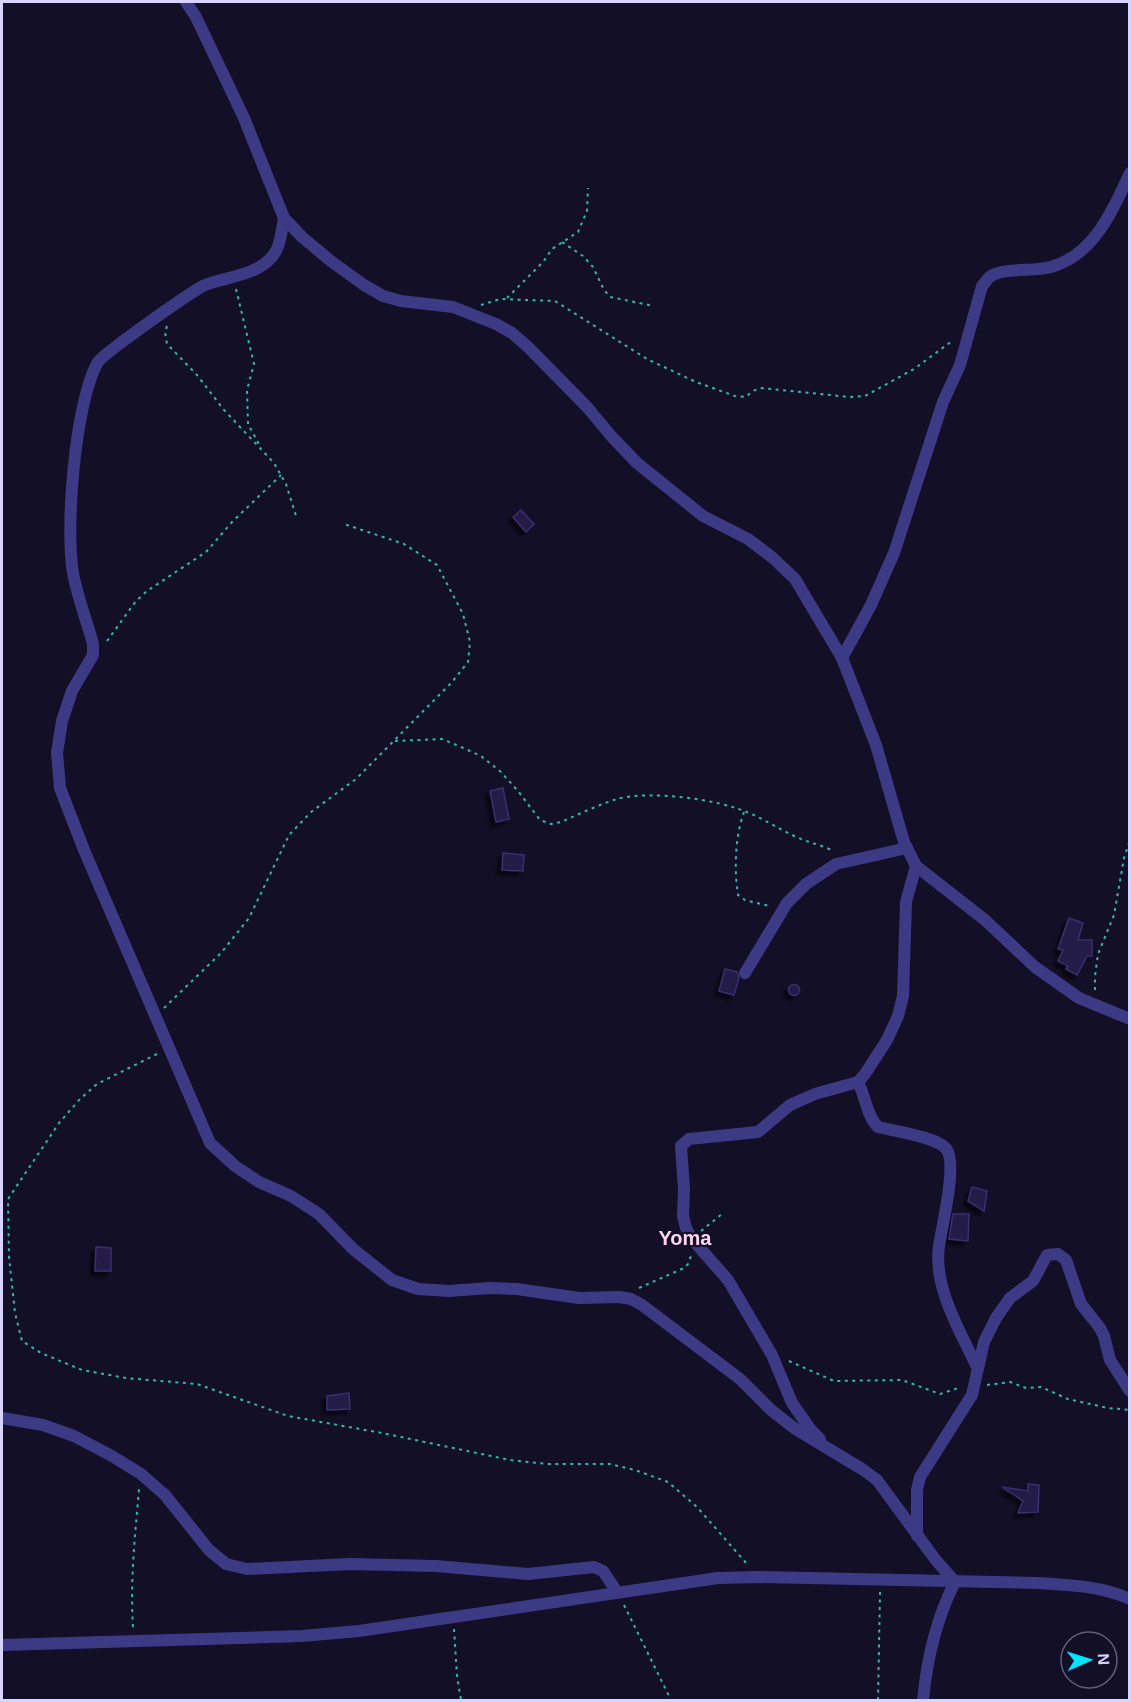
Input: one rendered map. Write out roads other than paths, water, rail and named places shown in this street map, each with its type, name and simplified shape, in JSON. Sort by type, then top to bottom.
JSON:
[{"type":"street","points":[[186,2],[196,17],[244,118],[284,218],[302,237],[364,285],[383,296],[401,301],[453,307],[512,333],[587,407],[638,463],[703,516],[748,539],[773,558],[795,579],[842,658],[876,745],[907,848],[916,866],[985,920],[1035,967],[1079,998],[1130,1018]]},
{"type":"street","points":[[842,658],[871,605],[894,553],[943,402],[960,365],[982,286],[991,276],[1008,271],[1034,271],[1053,267],[1081,250],[1091,242],[1108,217],[1130,173]]},
{"type":"street","points":[[284,218],[273,256],[257,268],[205,285],[180,300],[99,360],[91,378],[80,425],[73,481],[70,538],[73,577],[91,635],[93,655],[72,691],[62,721],[57,753],[60,788],[88,860],[210,1143],[235,1166],[319,1214],[353,1249],[392,1280],[418,1289],[449,1291],[490,1288],[579,1298],[631,1299],[662,1319],[740,1379],[786,1422],[877,1480],[917,1536],[955,1582]]},
{"type":"street","points":[[745,973],[783,909],[806,884],[836,864],[907,848]]},
{"type":"street","points":[[833,1452],[811,1430],[792,1402],[772,1355],[728,1281],[692,1239],[683,1216],[681,1146],[685,1141],[758,1132],[790,1105],[815,1094],[858,1082],[865,1074],[887,1040],[898,1016],[903,996],[906,902],[916,866]]},
{"type":"street","points":[[858,1082],[875,1125],[944,1146],[951,1158],[938,1266],[947,1298],[977,1367]]},
{"type":"street","points":[[917,1536],[917,1490],[920,1477],[968,1402],[974,1387],[984,1342],[1010,1298],[1033,1281],[1047,1255],[1058,1254],[1066,1260],[1081,1304],[1100,1328],[1110,1360],[1130,1391]]},
{"type":"street","points":[[2,1418],[42,1425],[74,1436],[141,1474],[165,1495],[209,1550],[226,1564],[247,1569],[360,1564],[436,1566],[528,1574],[594,1567],[603,1571],[617,1592]]},
{"type":"street","points":[[2,1645],[302,1636],[360,1631],[718,1578],[1039,1583],[1085,1586],[1130,1599]]},
{"type":"street","points":[[923,1701],[931,1647],[944,1604],[955,1582]]},
{"type":"district","name":"Yoma","points":[[685,1238]]}]
